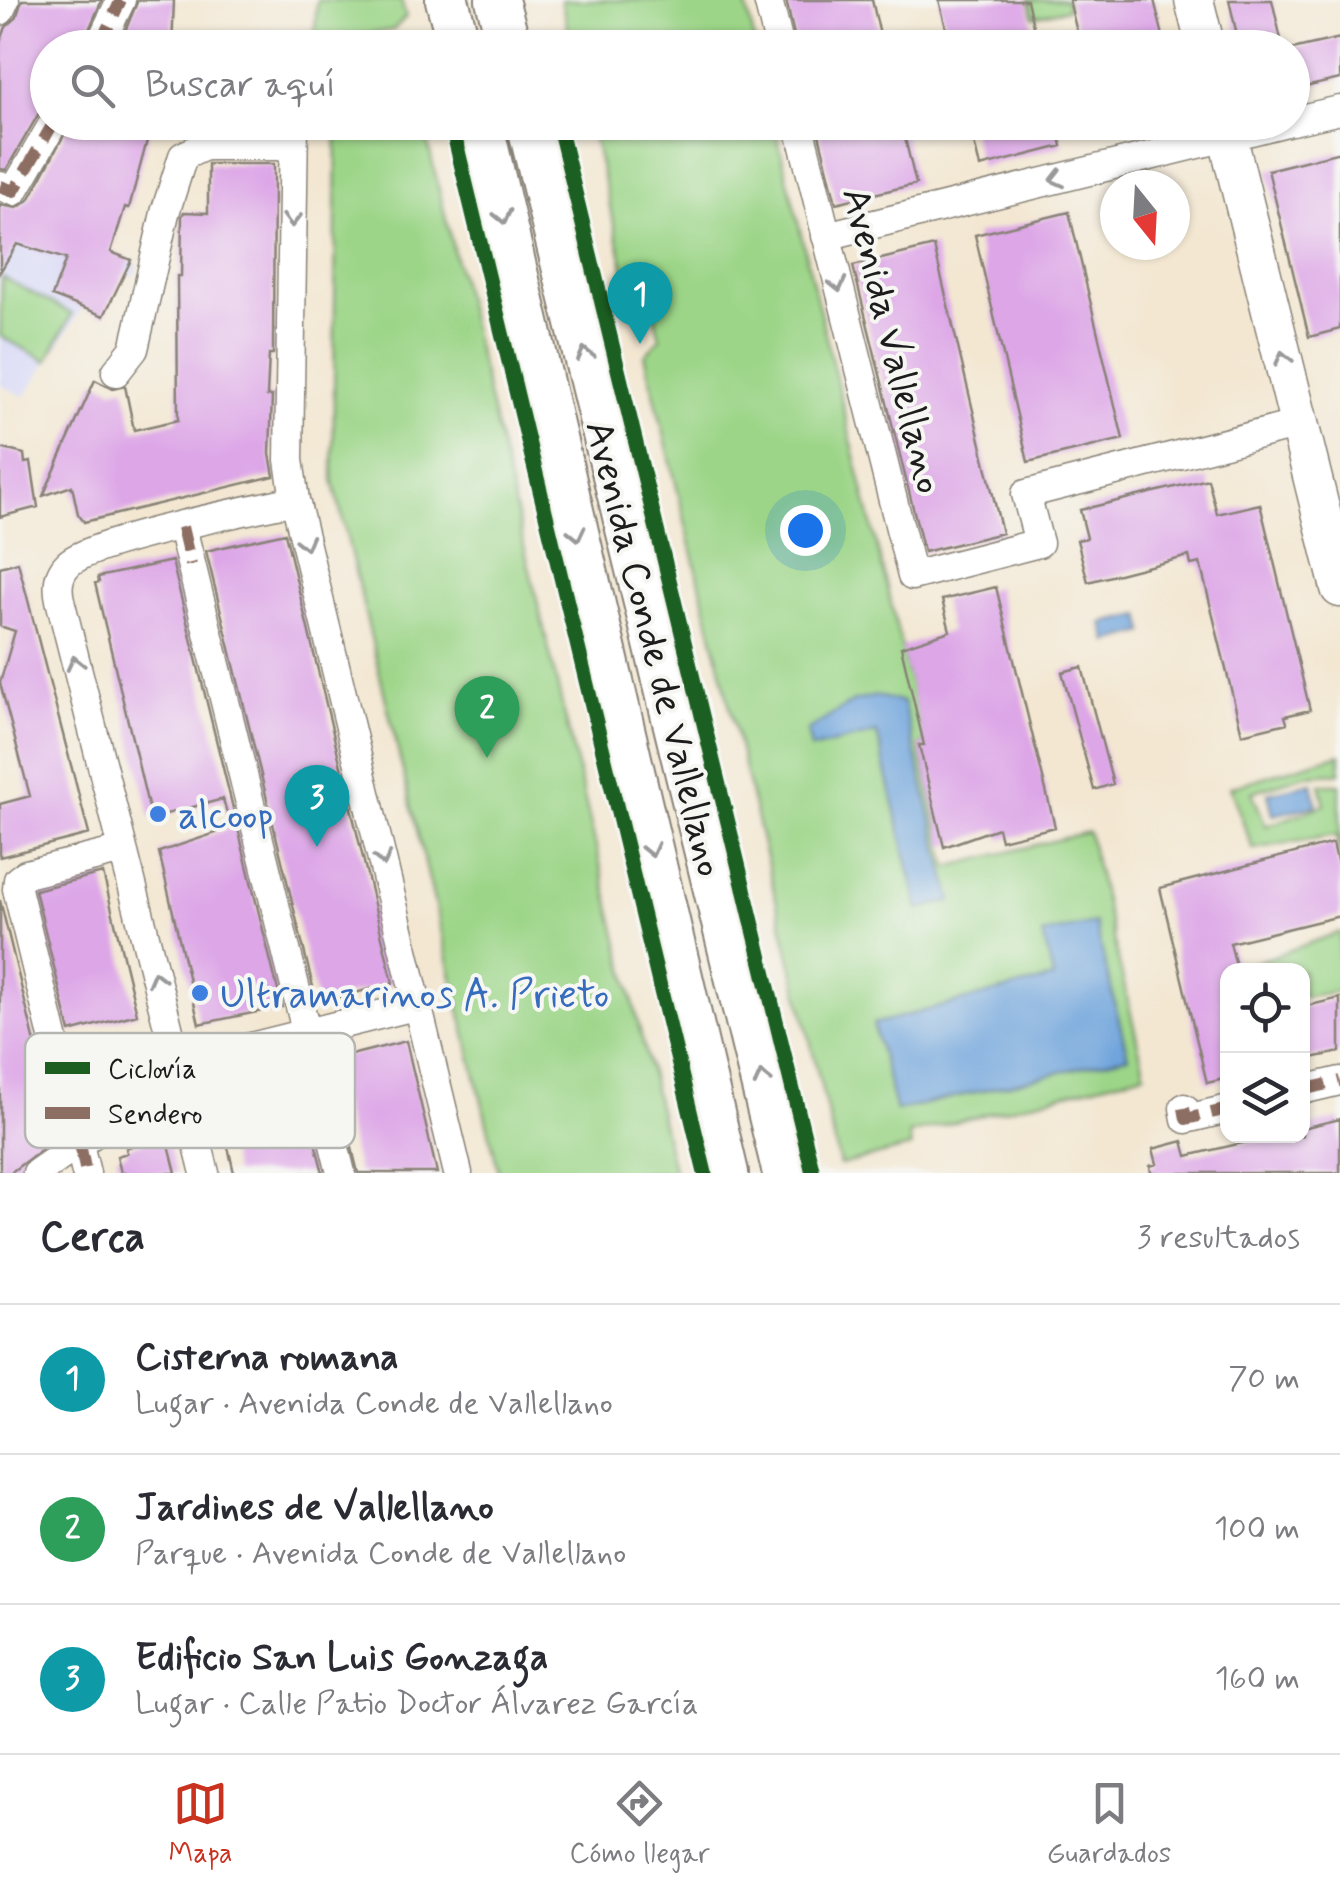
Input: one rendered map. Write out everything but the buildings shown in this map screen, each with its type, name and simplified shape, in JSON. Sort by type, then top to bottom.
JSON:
[{"type":"main road","points":[[447,0],[452,30]]},
{"type":"main road","points":[[497,0],[505,30]]},
{"type":"main road","name":"Avenida Conde de Vallellano","points":[[485,140],[727,1173]]},
{"type":"main road","name":"Avenida Conde de Vallellano","points":[[532,140],[784,1173]]},
{"type":"street","points":[[0,10],[4,0]]},
{"type":"street","points":[[107,30],[121,0]]},
{"type":"street","points":[[768,0],[776,30]]},
{"type":"street","points":[[1194,0],[1202,30]]},
{"type":"street","points":[[1310,117],[1340,110]]},
{"type":"street","points":[[0,186],[14,191],[44,140]]},
{"type":"street","points":[[116,372],[134,350],[182,156],[205,146],[250,140]]},
{"type":"street","points":[[294,140],[289,460],[295,500],[458,1173]]},
{"type":"street","name":"Avenida Vallellano","points":[[802,140],[912,576],[1039,543],[1026,494],[1299,424]]},
{"type":"street","points":[[826,236],[1188,140]]},
{"type":"street","points":[[1228,140],[1340,588]]},
{"type":"street","points":[[171,1033],[58,580],[68,564],[100,546],[295,500]]},
{"type":"street","points":[[182,527],[306,1033]]},
{"type":"street","points":[[53,1033],[18,880],[26,874],[123,850]]},
{"type":"street","points":[[310,1033],[419,1005]]},
{"type":"street","points":[[1310,1088],[1340,1081]]},
{"type":"street","points":[[1184,1108],[1186,1120],[1220,1111]]},
{"type":"street","points":[[38,1173],[74,1148]]},
{"type":"street","points":[[81,1148],[86,1173]]},
{"type":"street","points":[[200,1148],[206,1173]]},
{"type":"street","points":[[335,1148],[341,1173]]},
{"type":"shaded area","points":[[24,196],[117,227],[110,251],[138,264],[134,276],[124,272],[84,306],[25,396],[0,385],[0,272]]},
{"type":"green space","points":[[317,0],[401,0],[406,17],[393,30],[315,30]]},
{"type":"green space","points":[[561,0],[745,0],[752,30],[568,30]]},
{"type":"green space","points":[[1029,0],[1066,0],[1067,9],[1034,17]]},
{"type":"green space","points":[[337,140],[427,140],[674,1173],[499,1173],[333,479]]},
{"type":"green space","points":[[594,140],[778,140],[925,744],[919,746],[948,867],[1088,832],[1145,1073],[909,1134],[911,1147],[840,1165],[645,355],[660,338],[651,301],[630,292]],"holes":[[[877,733],[951,901],[919,908]],[[1054,978],[896,1111],[874,1024]]]},
{"type":"green space","points":[[2,277],[72,314],[47,361],[0,336]]},
{"type":"green space","points":[[1340,754],[1340,773],[1305,775],[1252,792],[1266,826],[1325,805],[1320,784],[1340,784],[1340,856],[1336,835],[1253,849],[1230,787]]},
{"type":"green space","points":[[1340,932],[1340,991],[1310,996],[1310,963],[1254,963]]},
{"type":"water","points":[[1141,615],[1145,632],[1108,642],[1103,623]]},
{"type":"water","points":[[876,696],[903,702],[952,901],[919,909],[877,733],[811,749],[807,731],[854,701]]},
{"type":"water","points":[[1312,783],[1317,805],[1273,815],[1268,793]]},
{"type":"water","points":[[1095,923],[1128,1056],[896,1111],[873,1024],[1053,978],[1043,934]]},
{"type":"marked path","points":[[107,30],[121,0]]},
{"type":"marked path","points":[[0,186],[14,191],[44,140]]},
{"type":"marked path","points":[[182,527],[191,565]]},
{"type":"marked path","points":[[1310,1088],[1340,1081]]},
{"type":"marked path","points":[[1184,1108],[1186,1119],[1220,1111]]},
{"type":"marked path","points":[[81,1148],[86,1173]]},
{"type":"cycle path","points":[[455,140],[705,1173]]},
{"type":"cycle path","points":[[562,140],[813,1173]]},
{"type":"place","name":"Cisterna romana","points":[[640,344]]},
{"type":"place","name":"Jardines de Vallellano","points":[[487,758]]},
{"type":"place","name":"alcoop","points":[[158,814]]},
{"type":"place","name":"Edificio San Luis Gonzaga","points":[[317,847]]},
{"type":"place","name":"Ultramarinos A. Prieto","points":[[200,993]]}]
